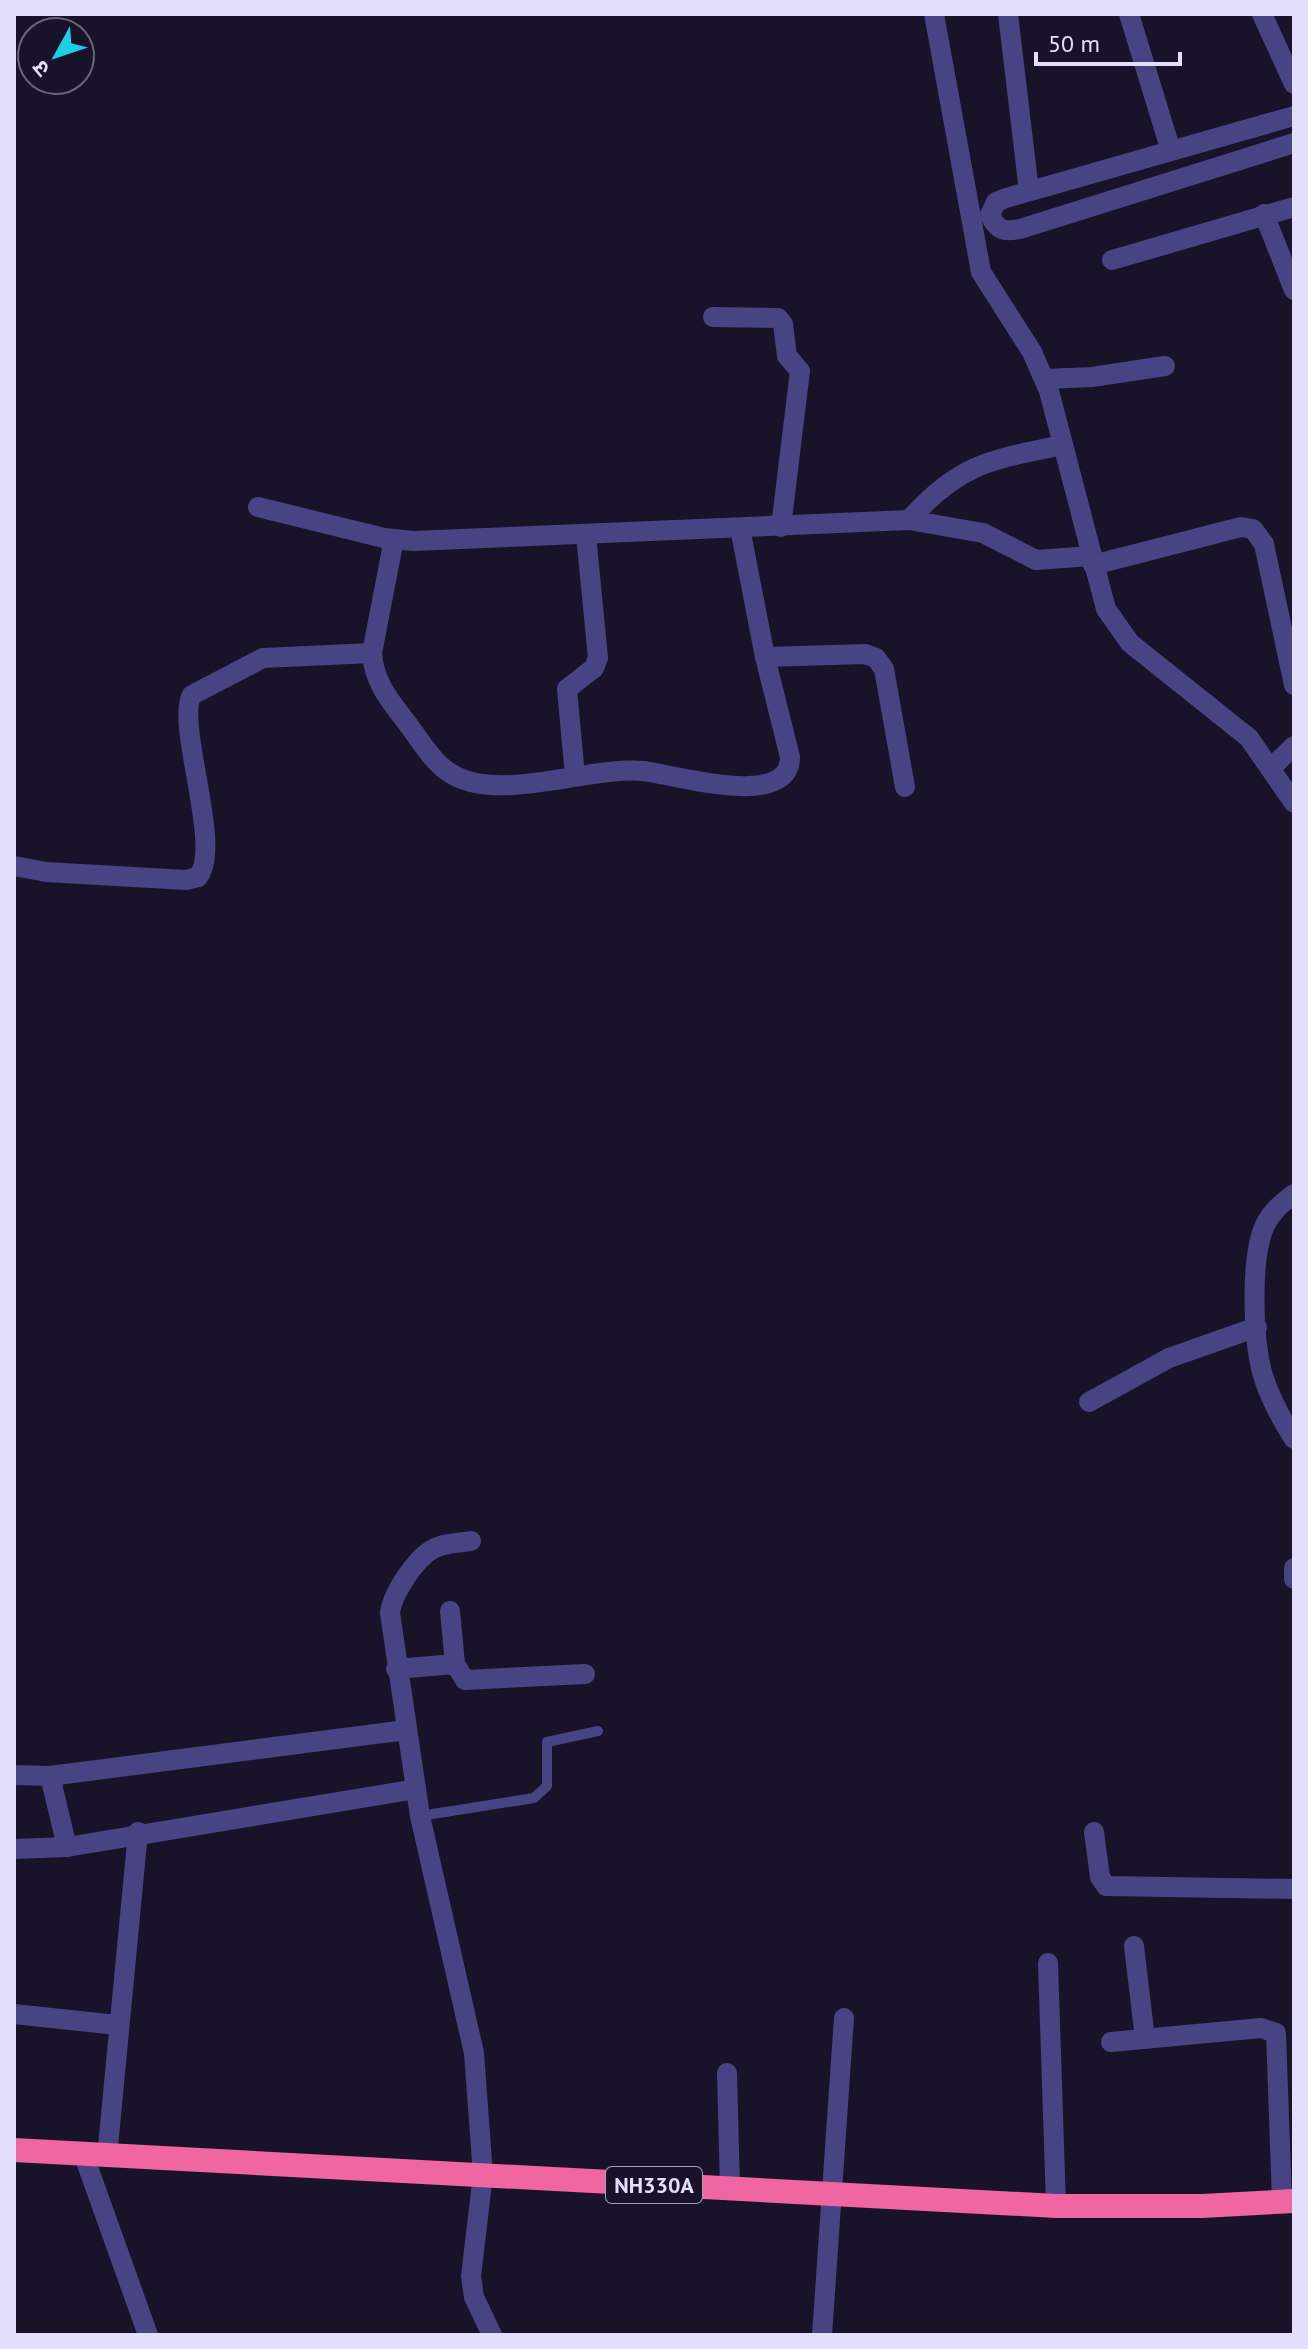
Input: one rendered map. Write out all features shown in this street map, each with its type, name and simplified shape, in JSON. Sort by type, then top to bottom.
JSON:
[{"type":"highway","name":"NH330A","points":[[14,2150],[96,2157],[1056,2206],[1202,2206],[1288,2201]]},
{"type":"street","points":[[934,14],[981,272],[1032,352],[1045,379],[1106,609],[1123,635],[1150,660],[1234,723],[1272,767],[1294,803]]},
{"type":"street","points":[[1008,14],[1029,191]]},
{"type":"street","points":[[1129,14],[1171,151]]},
{"type":"street","points":[[1262,14],[1294,84]]},
{"type":"street","points":[[1294,116],[1029,191],[996,202],[990,209],[997,227],[1006,231],[1020,229],[1294,143]]},
{"type":"street","points":[[1112,260],[1294,207]]},
{"type":"street","points":[[1264,214],[1294,290]]},
{"type":"street","points":[[713,317],[778,318],[783,324],[787,356],[799,368],[781,527]]},
{"type":"street","points":[[1045,379],[1117,374],[1165,366]]},
{"type":"street","points":[[909,520],[944,484],[975,466],[1063,445]]},
{"type":"street","points":[[258,507],[394,539],[452,541],[909,520],[983,533],[1036,560],[1092,561],[1241,527],[1253,529],[1264,544],[1294,685]]},
{"type":"street","points":[[394,539],[372,653],[373,670],[387,697],[449,773],[478,784],[643,771],[730,786],[762,786],[780,778],[790,765],[789,747],[765,657],[740,528]]},
{"type":"street","points":[[575,776],[567,689],[594,668],[598,658],[586,535]]},
{"type":"street","points":[[14,866],[61,873],[186,880],[198,877],[204,862],[201,798],[187,705],[192,695],[242,666],[263,658],[372,653]]},
{"type":"street","points":[[765,657],[865,654],[876,658],[884,669],[905,787]]},
{"type":"street","points":[[1272,767],[1294,746]]},
{"type":"street","points":[[1294,1194],[1271,1214],[1259,1243],[1256,1263],[1261,1370],[1269,1394],[1294,1439]]},
{"type":"street","points":[[1089,1402],[1169,1358],[1257,1327]]},
{"type":"street","points":[[471,1541],[430,1550],[393,1602],[390,1613],[420,1816],[474,2053],[483,2175],[471,2276],[474,2297],[492,2335]]},
{"type":"street","points":[[1294,1568],[1294,1579]]},
{"type":"street","points":[[450,1611],[455,1664],[461,1677],[469,1681],[585,1674]]},
{"type":"street","points":[[396,1669],[455,1664]]},
{"type":"street","points":[[14,1775],[50,1776],[406,1730]]},
{"type":"street","points":[[50,1776],[67,1847]]},
{"type":"street","points":[[14,1849],[67,1847],[138,1832],[416,1789]]},
{"type":"street","points":[[138,1832],[117,2025],[96,2157],[148,2335]]},
{"type":"street","points":[[1094,1832],[1100,1877],[1106,1886],[1294,1889]]},
{"type":"street","points":[[1134,1946],[1145,2039]]},
{"type":"street","points":[[1048,1963],[1056,2206]]},
{"type":"street","points":[[14,2014],[117,2025]]},
{"type":"street","points":[[822,2335],[844,2018]]},
{"type":"street","points":[[1111,2042],[1261,2028],[1276,2033],[1288,2201]]},
{"type":"street","points":[[727,2073],[730,2189]]},
{"type":"lane","points":[[420,1816],[534,1798],[547,1786],[547,1742],[598,1731]]}]
